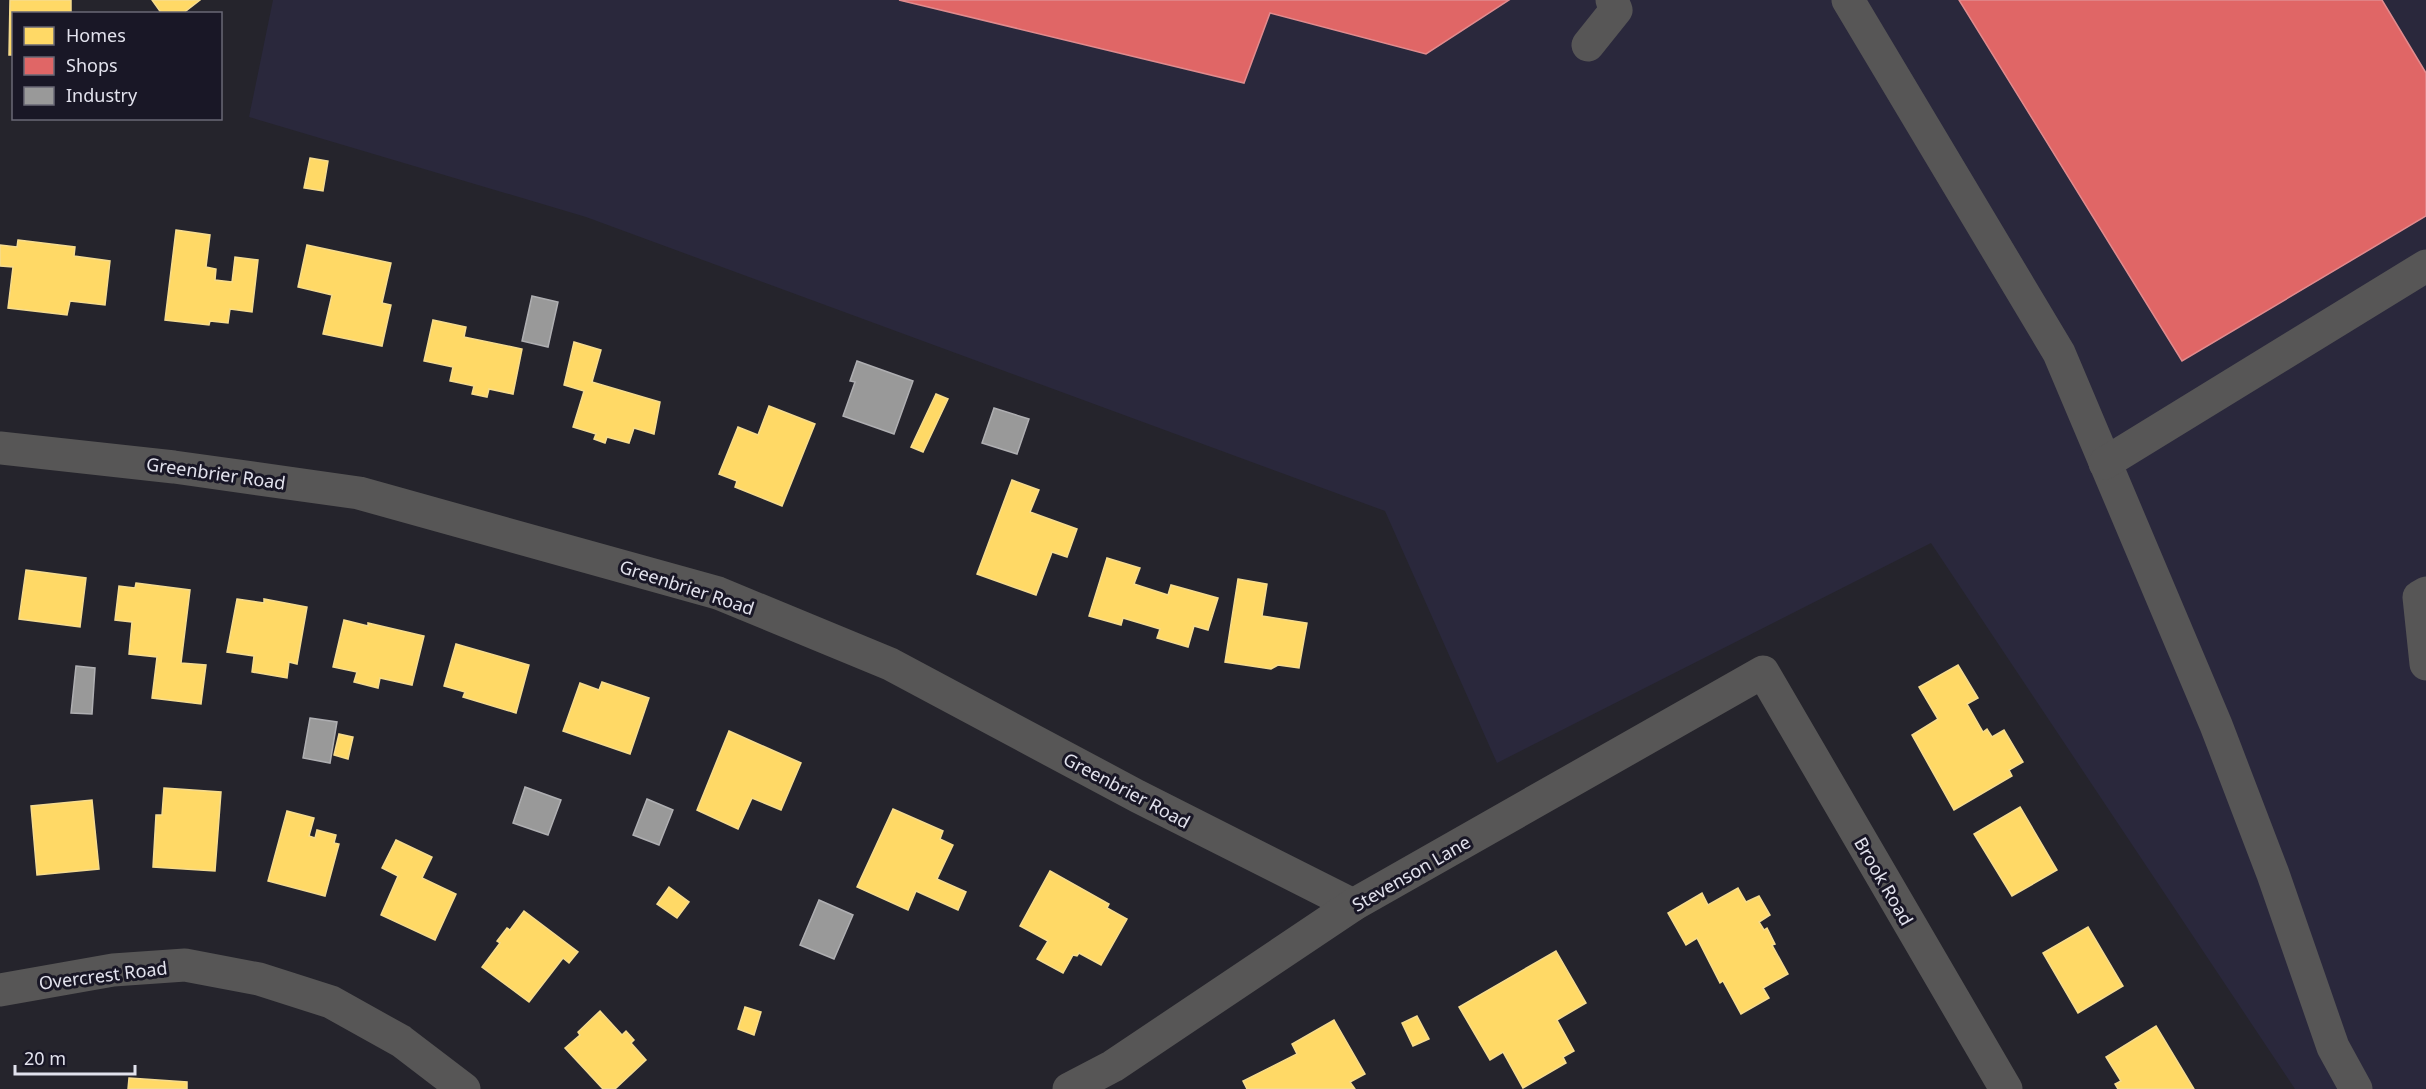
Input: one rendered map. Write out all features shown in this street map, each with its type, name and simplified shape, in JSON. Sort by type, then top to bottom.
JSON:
[{"type":"street","points":[[1588,45],[1616,10],[1612,0]]},
{"type":"street","points":[[1848,0],[2060,352],[2216,724],[2273,874],[2333,1047],[2356,1089]]},
{"type":"street","points":[[2105,463],[2426,266]]},
{"type":"street","name":"Greenbrier Road","points":[[0,448],[174,467],[359,493],[718,593],[891,664],[1137,796],[1353,905]]},
{"type":"street","points":[[2426,593],[2419,597],[2426,664]]},
{"type":"street","name":"Stevenson Lane","points":[[1069,1089],[1120,1078],[1353,905],[1763,672]]},
{"type":"street","name":"Brook Road","points":[[1763,672],[2006,1089]]},
{"type":"street","name":"Overcrest Road","points":[[0,990],[113,970],[184,965],[259,979],[331,1002],[401,1041],[464,1089]]},
{"type":"shaded area","points":[[273,0],[2426,0],[2426,1089],[2295,1089],[1931,543],[1497,763],[1385,511],[586,217],[249,117]]},
{"type":"building: Homes","points":[[10,0],[71,0],[71,12],[12,12],[12,55],[9,55]]},
{"type":"building: Homes","points":[[152,0],[200,0],[185,12],[161,12]]},
{"type":"building: Homes","points":[[310,158],[328,161],[323,191],[304,188]]},
{"type":"building: Homes","points":[[176,230],[210,235],[206,267],[216,269],[215,280],[232,282],[235,257],[258,260],[252,312],[230,309],[228,323],[210,321],[209,325],[165,320]]},
{"type":"building: Homes","points":[[18,240],[75,247],[74,256],[110,261],[105,305],[70,301],[67,315],[8,308],[13,267],[0,266],[0,245],[17,247]]},
{"type":"building: Homes","points":[[307,245],[391,263],[382,303],[391,305],[382,346],[323,334],[332,295],[298,287]]},
{"type":"building: Homes","points":[[433,320],[466,327],[464,337],[522,349],[513,394],[489,389],[487,397],[472,394],[474,386],[450,381],[453,367],[424,361]]},
{"type":"building: Homes","points":[[574,342],[601,350],[592,382],[660,402],[654,434],[634,428],[629,443],[607,437],[605,443],[594,439],[596,434],[573,427],[584,391],[564,385]]},
{"type":"building: Homes","points":[[936,394],[948,399],[923,452],[911,447]]},
{"type":"building: Homes","points":[[769,406],[815,424],[782,506],[735,487],[737,481],[719,474],[738,427],[758,435]]},
{"type":"building: Homes","points":[[1012,480],[1039,490],[1030,512],[1077,529],[1067,557],[1052,552],[1036,595],[977,574]]},
{"type":"building: Homes","points":[[1107,558],[1140,568],[1134,584],[1168,595],[1171,585],[1218,598],[1208,630],[1194,626],[1188,647],[1157,638],[1160,629],[1123,618],[1121,625],[1089,616]]},
{"type":"building: Homes","points":[[26,570],[86,578],[80,627],[19,619]]},
{"type":"building: Homes","points":[[1238,579],[1267,584],[1262,616],[1307,623],[1299,668],[1278,665],[1271,669],[1225,662]]},
{"type":"building: Homes","points":[[136,583],[190,590],[181,663],[206,665],[201,704],[152,698],[157,657],[129,654],[132,622],[115,620],[119,586],[135,588]]},
{"type":"building: Homes","points":[[237,599],[264,603],[264,599],[307,607],[297,664],[289,662],[287,678],[252,672],[254,656],[227,652]]},
{"type":"building: Homes","points":[[344,620],[424,636],[412,685],[380,678],[378,688],[354,682],[357,672],[333,667]]},
{"type":"building: Homes","points":[[456,644],[529,665],[516,713],[463,697],[465,692],[444,686]]},
{"type":"building: Homes","points":[[1958,665],[1978,698],[1967,704],[1983,732],[1987,729],[1992,737],[2004,730],[2023,762],[2009,770],[2012,776],[1954,810],[1912,735],[1938,719],[1919,687]]},
{"type":"building: Homes","points":[[602,682],[649,698],[630,754],[563,731],[580,683],[599,690]]},
{"type":"building: Homes","points":[[729,731],[801,763],[781,810],[752,798],[738,829],[697,810]]},
{"type":"building: Homes","points":[[339,734],[353,737],[348,759],[334,755]]},
{"type":"building: Homes","points":[[164,788],[221,792],[215,871],[153,867],[156,815],[162,815]]},
{"type":"building: Homes","points":[[92,800],[99,869],[37,875],[31,806]]},
{"type":"building: Homes","points":[[2020,807],[2057,870],[2012,896],[1974,834]]},
{"type":"building: Homes","points":[[893,809],[943,831],[940,839],[953,845],[937,879],[966,892],[958,910],[916,891],[908,910],[857,887]]},
{"type":"building: Homes","points":[[287,811],[314,818],[309,836],[315,838],[317,830],[336,835],[334,843],[339,844],[325,896],[268,881]]},
{"type":"building: Homes","points":[[396,840],[432,857],[422,878],[456,894],[435,940],[381,915],[398,876],[382,868]]},
{"type":"building: Homes","points":[[1050,871],[1109,904],[1107,908],[1127,919],[1101,965],[1079,953],[1077,956],[1073,955],[1063,973],[1037,959],[1048,941],[1020,926]]},
{"type":"building: Homes","points":[[669,887],[689,902],[677,918],[657,904]]},
{"type":"building: Homes","points":[[1738,888],[1746,902],[1759,896],[1770,915],[1759,922],[1764,930],[1767,928],[1775,944],[1772,945],[1788,974],[1763,988],[1769,998],[1741,1014],[1723,981],[1720,983],[1697,938],[1686,945],[1668,913],[1702,893],[1708,905]]},
{"type":"building: Homes","points":[[524,911],[578,952],[569,963],[563,958],[529,1002],[482,967],[500,943],[497,941],[507,928],[510,930]]},
{"type":"building: Homes","points":[[2088,927],[2123,986],[2078,1013],[2043,953]]},
{"type":"building: Homes","points":[[1556,951],[1586,1003],[1557,1020],[1574,1051],[1563,1057],[1566,1063],[1523,1088],[1503,1052],[1490,1060],[1459,1007]]},
{"type":"building: Homes","points":[[745,1007],[761,1012],[754,1035],[738,1029]]},
{"type":"building: Homes","points":[[600,1011],[622,1035],[626,1031],[634,1040],[631,1043],[646,1060],[615,1089],[603,1089],[565,1048],[580,1035],[578,1032]]},
{"type":"building: Homes","points":[[1417,1016],[1429,1039],[1413,1046],[1402,1023]]},
{"type":"building: Homes","points":[[1334,1020],[1365,1074],[1350,1082],[1355,1089],[1247,1089],[1243,1081],[1297,1054],[1292,1044]]},
{"type":"building: Homes","points":[[2156,1026],[2194,1089],[2118,1089],[2115,1084],[2121,1081],[2106,1057]]},
{"type":"building: Homes","points":[[129,1078],[187,1082],[187,1089],[128,1089]]},
{"type":"building: Shops","points":[[899,0],[1509,0],[1426,54],[1270,13],[1244,83]]},
{"type":"building: Shops","points":[[1959,0],[2382,0],[2426,73],[2426,216],[2182,361]]},
{"type":"building: Industry","points":[[532,296],[558,302],[548,347],[522,341]]},
{"type":"building: Industry","points":[[857,361],[913,381],[894,434],[843,416],[855,382],[850,381]]},
{"type":"building: Industry","points":[[994,408],[1029,419],[1017,454],[982,443]]},
{"type":"building: Industry","points":[[76,666],[95,668],[92,714],[71,713]]},
{"type":"building: Industry","points":[[310,718],[337,722],[330,763],[303,758]]},
{"type":"building: Industry","points":[[525,787],[561,800],[548,835],[513,823]]},
{"type":"building: Industry","points":[[647,799],[673,810],[659,845],[633,835]]},
{"type":"building: Industry","points":[[819,900],[853,915],[834,959],[800,945]]}]
